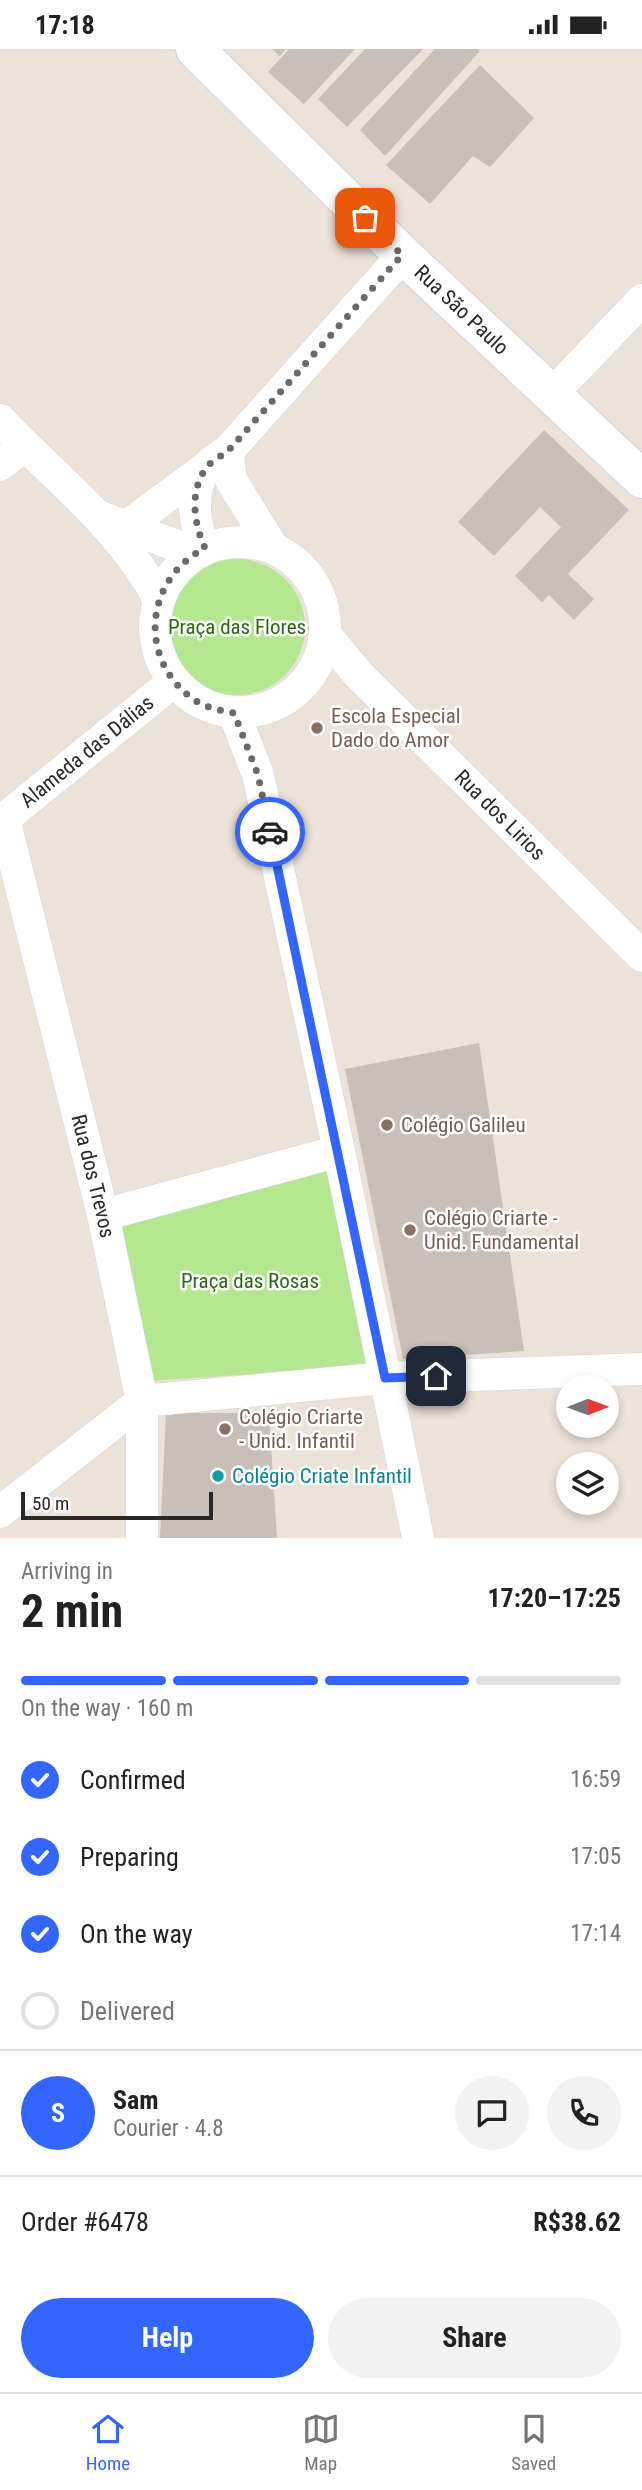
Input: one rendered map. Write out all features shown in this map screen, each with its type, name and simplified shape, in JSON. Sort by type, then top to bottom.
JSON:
[{"type":"main road","name":"Rua São Paulo","points":[[195,49],[402,255],[642,479]]},
{"type":"street","points":[[113,521],[161,503],[217,459],[402,255]]},
{"type":"street","points":[[552,394],[642,300]]},
{"type":"street","points":[[0,420],[24,446],[113,521],[159,600]]},
{"type":"street","points":[[0,465],[24,446]]},
{"type":"street","points":[[217,459],[272,548]]},
{"type":"street","points":[[201,551],[195,512],[196,492],[217,459]]},
{"type":"street","points":[[113,521],[201,551]]},
{"type":"street","points":[[227,542],[250,542],[272,548],[295,562],[313,582],[323,607],[323,650],[303,685],[286,700],[265,710],[234,713],[211,709],[190,698],[173,681],[159,657],[154,628],[159,600],[167,581],[180,565],[201,551],[227,542]]},
{"type":"street","name":"Rua dos Lirios","points":[[325,633],[358,674],[642,956]]},
{"type":"street","points":[[316,666],[358,674]]},
{"type":"street","name":"Alameda das Dálias","points":[[2,821],[173,681]]},
{"type":"street","points":[[258,775],[265,710]]},
{"type":"street","points":[[234,713],[258,775],[339,1151],[418,1538]]},
{"type":"street","name":"Rua dos Trevos","points":[[2,821],[103,1215],[142,1401],[142,1538]]},
{"type":"street","points":[[103,1215],[339,1151]]},
{"type":"street","points":[[0,1512],[142,1401],[385,1378],[642,1369]]},
{"type":"green space","name":"Praça das Flores","points":[[237,559],[263,564],[285,579],[300,601],[305,627],[300,653],[285,675],[263,690],[237,695],[211,690],[189,675],[174,653],[169,627],[174,601],[189,579],[211,564]]},
{"type":"green space","name":"Praça das Rosas","points":[[328,1163],[368,1366],[150,1381],[117,1220]]},
{"type":"building","points":[[272,49],[286,49],[280,56]]},
{"type":"building","points":[[289,49],[355,49],[304,104],[268,72]]},
{"type":"building","points":[[365,49],[423,49],[347,127],[318,99]]},
{"type":"building","points":[[435,49],[480,51],[385,156],[360,130]]},
{"type":"building","points":[[480,65],[534,118],[490,167],[473,156],[430,204],[386,165]]},
{"type":"building","points":[[544,430],[629,510],[568,574],[594,599],[574,620],[549,595],[542,602],[515,576],[561,527],[540,507],[494,556],[458,522]]},
{"type":"building","points":[[479,1043],[524,1351],[403,1359],[345,1069]]},
{"type":"building","name":"Colégio Criate Infantil","points":[[166,1413],[269,1413],[277,1538],[160,1538]]},
{"type":"way so far","points":[[270,832],[258,775],[234,713],[211,709],[190,698],[173,681],[159,657],[154,628],[159,600],[167,581],[180,565],[205,548],[198,532],[195,512],[196,492],[207,467],[228,451],[402,255],[365,218]]},
{"type":"place","name":"Escola Especial Dado do Amor","points":[[317,728]]},
{"type":"place","name":"Colégio Galileu","points":[[387,1125]]},
{"type":"place","name":"Colégio Criarte - Unid. Fundamental","points":[[410,1230]]},
{"type":"place","name":"Colégio Criarte - Unid. Infantil","points":[[225,1429]]},
{"type":"place","name":"Colégio Criate Infantil","points":[[218,1476]]},
{"type":"route","points":[[270,832],[385,1378],[436,1376]]}]
